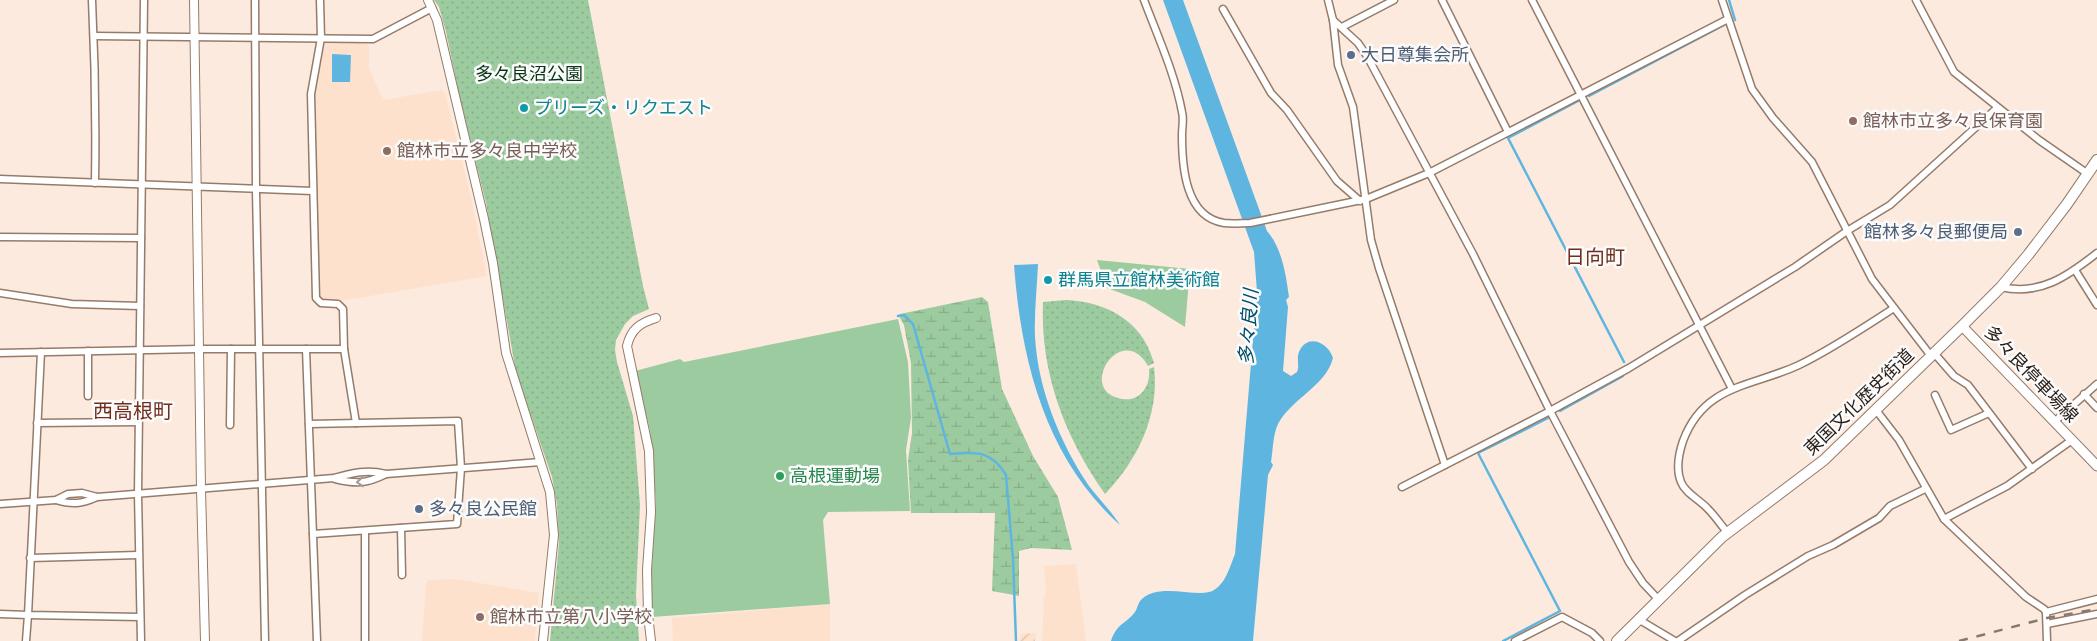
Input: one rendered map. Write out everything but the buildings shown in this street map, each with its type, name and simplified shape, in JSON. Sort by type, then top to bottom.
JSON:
[{"type":"highway","name":"東国文化歴史街道","points":[[1617,641],[1658,598],[1727,532],[1824,460],[2001,287],[2050,228],[2097,160]]},
{"type":"main road","name":"多々良停車場線","points":[[1962,326],[2097,466]]},
{"type":"street","points":[[92,0],[95,183]]},
{"type":"street","points":[[141,641],[138,555],[138,422],[144,0]]},
{"type":"street","points":[[194,0],[205,641]]},
{"type":"street","points":[[255,0],[256,190],[265,641]]},
{"type":"street","points":[[320,0],[321,38],[311,94],[316,298],[320,303],[338,304],[344,309],[344,349],[356,423]]},
{"type":"street","points":[[428,0],[437,20],[484,219],[506,353],[550,492],[554,536],[543,641]]},
{"type":"street","points":[[1144,0],[1175,84],[1183,114],[1182,136],[1187,186],[1191,197],[1208,217],[1223,223],[1234,224],[1250,223],[1363,200],[1430,172],[1728,19]]},
{"type":"street","points":[[1328,0],[1333,20],[1338,65],[1353,107],[1363,200],[1378,268],[1445,465]]},
{"type":"street","points":[[1342,27],[1394,0]]},
{"type":"street","points":[[1442,0],[1508,132]]},
{"type":"street","points":[[1532,0],[1732,389]]},
{"type":"street","points":[[1722,0],[1752,89],[1768,112],[1812,162],[1872,279],[1933,354],[1954,376],[1968,385],[2032,469]]},
{"type":"street","points":[[1916,0],[1954,72],[1997,108],[2088,174]]},
{"type":"street","points":[[94,36],[373,39],[432,8]]},
{"type":"street","points":[[1223,9],[1271,93],[1287,110],[1337,181],[1363,200]]},
{"type":"street","points":[[1333,20],[1358,43],[1367,56],[1502,311],[1550,411],[1629,562],[1643,583],[1658,598]]},
{"type":"street","points":[[1402,487],[1550,411],[1700,325],[1795,267],[1847,231],[1890,205],[1997,108]]},
{"type":"street","points":[[0,179],[313,191]]},
{"type":"street","points":[[0,237],[140,238]]},
{"type":"street","points":[[2001,287],[2032,290],[2054,282],[2075,270],[2097,253]]},
{"type":"street","points":[[2075,270],[2097,305]]},
{"type":"street","points":[[0,293],[72,304],[140,306]]},
{"type":"street","points":[[1727,532],[1708,509],[1685,489],[1678,473],[1680,449],[1685,436],[1701,409],[1709,402],[1732,389],[1798,365],[1860,331],[1894,308]]},
{"type":"street","points":[[651,641],[647,570],[651,512],[649,451],[627,346],[632,332],[637,326],[656,318]]},
{"type":"street","points":[[0,353],[199,349],[344,349]]},
{"type":"street","points":[[230,349],[230,425]]},
{"type":"street","points":[[306,349],[317,641]]},
{"type":"street","points":[[88,351],[88,396]]},
{"type":"street","points":[[26,641],[41,352]]},
{"type":"street","points":[[2054,422],[2097,384]]},
{"type":"street","points":[[2084,394],[2097,408]]},
{"type":"street","points":[[1935,395],[1951,430],[1988,413]]},
{"type":"street","points":[[1876,410],[1899,440],[1925,489],[1944,519],[1992,566],[2046,612],[2047,641]]},
{"type":"street","points":[[309,424],[458,421],[461,468],[457,524],[313,534]]},
{"type":"street","points":[[36,423],[138,422]]},
{"type":"street","points":[[1944,519],[2007,486],[2072,440]]},
{"type":"street","points":[[0,504],[56,500],[77,504],[97,497],[334,478],[352,472],[372,471],[386,474],[541,462]]},
{"type":"street","points":[[334,478],[354,483],[372,481],[386,474]]},
{"type":"street","points":[[1638,619],[1677,641],[1745,595],[1808,556],[1879,518],[1890,506],[1925,489]]},
{"type":"street","points":[[56,500],[68,494],[82,493],[97,497]]},
{"type":"street","points":[[400,528],[402,575]]},
{"type":"street","points":[[365,531],[365,641]]},
{"type":"street","points":[[30,558],[138,555]]},
{"type":"street","points":[[2046,612],[2097,599]]},
{"type":"street","points":[[0,614],[140,618]]},
{"type":"street","points":[[2047,624],[2097,614]]},
{"type":"street","points":[[1515,641],[1562,617],[1592,633],[1600,641]]},
{"type":"shaded area","name":"館林市立多々良中学校","points":[[326,42],[366,43],[369,46],[369,68],[383,100],[441,90],[445,93],[472,202],[487,276],[347,300],[323,300],[318,297],[314,95],[322,46]]},
{"type":"shaded area","points":[[1076,564],[1086,641],[1042,641],[1044,598],[1046,593],[1044,566]]},
{"type":"shaded area","name":"館林市立第八小学校","points":[[456,579],[539,593],[535,641],[422,641],[426,583],[429,580]]},
{"type":"shaded area","points":[[830,604],[830,641],[673,641],[672,618]]},
{"type":"shaded area","points":[[1036,633],[1035,641],[1019,641],[1021,634]]},
{"type":"green space","name":"多々良沼公園","points":[[434,0],[588,0],[649,309],[633,316],[625,324],[616,340],[615,350],[633,416],[640,505],[636,595],[639,641],[550,641],[559,543],[557,504],[552,477],[516,372],[486,203],[446,32],[439,7]]},
{"type":"green space","points":[[1097,260],[1190,269],[1185,327],[1145,302],[1107,288]]},
{"type":"green space","points":[[982,297],[988,302],[1002,389],[1033,456],[1058,497],[1072,550],[1031,548],[1019,551],[1019,596],[992,591],[995,513],[911,513],[908,460],[912,433],[911,363],[904,325],[899,316],[900,314]]},
{"type":"green space","points":[[1066,300],[1095,305],[1108,309],[1120,316],[1140,334],[1154,363],[1148,366],[1137,354],[1126,351],[1116,354],[1108,362],[1103,373],[1103,384],[1109,393],[1122,399],[1134,398],[1143,392],[1148,381],[1149,369],[1154,367],[1155,385],[1150,420],[1144,436],[1127,467],[1105,494],[1078,450],[1067,427],[1051,379],[1043,328],[1043,302]]},
{"type":"green space","name":"高根運動場","points":[[898,319],[908,362],[911,418],[906,450],[910,511],[828,512],[823,520],[830,604],[652,617],[650,599],[656,503],[650,430],[635,371],[680,359],[684,362]]},
{"type":"water","points":[[1163,0],[1183,0],[1267,231],[1280,254],[1289,297],[1286,300],[1288,307],[1283,371],[1291,376],[1297,372],[1299,352],[1303,346],[1312,341],[1322,344],[1327,348],[1333,358],[1323,376],[1284,415],[1275,432],[1271,462],[1273,465],[1268,475],[1253,641],[1111,641],[1116,631],[1136,611],[1140,601],[1148,595],[1167,591],[1207,592],[1214,590],[1225,579],[1235,554],[1257,292],[1254,252]]},
{"type":"water","points":[[332,54],[351,55],[350,82],[332,82]]},
{"type":"water","points":[[1038,264],[1035,337],[1037,357],[1046,396],[1060,434],[1078,469],[1120,525],[1094,498],[1073,469],[1055,438],[1031,371],[1017,301],[1014,265]]},
{"type":"waterway","points":[[1729,0],[1735,20]]},
{"type":"waterway","points":[[1589,96],[1724,25]]},
{"type":"waterway","points":[[1578,101],[1508,138],[1624,362]]},
{"type":"waterway","points":[[898,316],[904,315],[913,324],[950,454],[982,454],[995,461],[1006,475],[1013,559],[1016,641]]},
{"type":"waterway","points":[[1560,411],[1623,376]]},
{"type":"waterway","points":[[1503,641],[1560,611],[1478,453],[1548,418]]},
{"type":"railway","points":[[1959,641],[2047,618],[2097,609]]},
{"type":"place","name":"大日尊集会所","points":[[1351,55]]},
{"type":"place","name":"プリーズ・リクエスト","points":[[524,108]]},
{"type":"place","name":"館林市立多々良保育園","points":[[1853,121]]},
{"type":"place","name":"館林市立多々良中学校","points":[[387,151]]},
{"type":"place","name":"館林多々良郵便局","points":[[2018,232]]},
{"type":"place","name":"群馬県立館林美術館","points":[[1048,280]]},
{"type":"place","name":"高根運動場","points":[[780,476]]},
{"type":"place","name":"多々良公民館","points":[[419,509]]},
{"type":"place","name":"館林市立第八小学校","points":[[480,617]]},
{"type":"district","name":"日向町","points":[[1595,257]]},
{"type":"district","name":"西高根町","points":[[133,411]]},
{"type":"water label","name":"多々良川","points":[[1248,327]]}]
